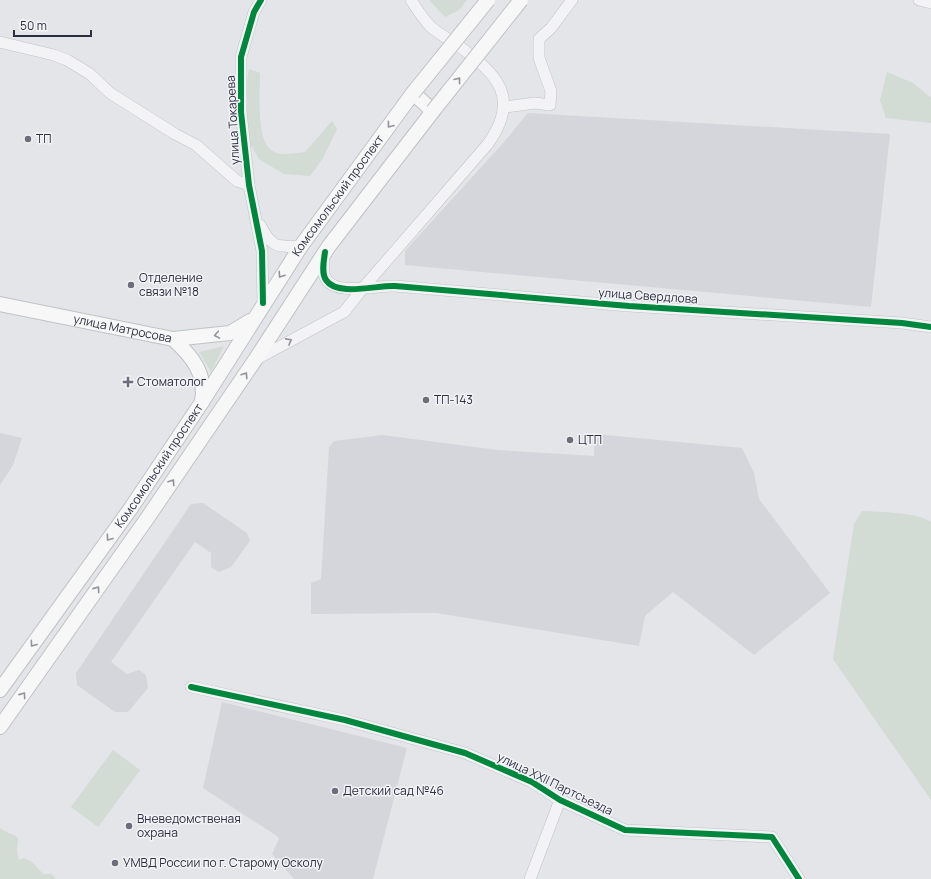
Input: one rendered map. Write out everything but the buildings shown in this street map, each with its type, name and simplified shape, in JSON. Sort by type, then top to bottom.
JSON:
[{"type":"main road","name":"Комсомольский проспект","points":[[0,690],[131,508],[202,402],[252,319],[301,246],[413,93],[488,0]]},
{"type":"main road","name":"Комсомольский проспект","points":[[0,727],[146,520],[255,360],[324,252],[521,0]]},
{"type":"main road","points":[[413,93],[434,111]]},
{"type":"main road","name":"улица Матросова","points":[[0,304],[173,339],[189,353],[198,368],[201,375],[203,395],[202,402]]},
{"type":"main road","points":[[173,339],[230,332],[252,319]]},
{"type":"street","name":"улица Токарева","points":[[261,0],[254,12],[241,57],[241,112],[249,185],[262,251],[263,303]]},
{"type":"street","points":[[411,0],[431,26],[464,50],[493,76],[504,98],[505,106],[535,103],[550,105],[551,91],[539,58],[539,39],[551,28],[572,0]]},
{"type":"street","points":[[919,0],[931,3]]},
{"type":"street","points":[[0,42],[54,55],[67,60],[90,74],[110,93],[175,134],[196,145],[237,181],[249,185]]},
{"type":"street","name":"Комсомольский проспект","points":[[255,360],[344,312],[487,145],[501,122],[505,106]]},
{"type":"street","points":[[256,218],[270,242],[282,246],[301,246]]},
{"type":"street","name":"улица Свердлова","points":[[324,252],[324,273],[326,280],[331,285],[346,290],[395,286],[636,306],[902,323],[931,327]]},
{"type":"street","name":"улица XXII Партсъезда","points":[[191,687],[345,720],[465,753],[532,782],[560,800],[625,830],[772,837],[799,879]]},
{"type":"street","points":[[530,879],[560,800]]},
{"type":"shaded area","points":[[429,0],[467,0],[459,10],[445,17]]},
{"type":"shaded area","points":[[249,69],[260,73],[261,126],[266,144],[271,150],[283,154],[305,152],[332,121],[337,129],[323,158],[310,176],[284,174],[259,159],[249,142],[245,124]]},
{"type":"shaded area","points":[[887,72],[913,83],[931,98],[931,123],[886,118],[880,100]]},
{"type":"shaded area","points":[[528,113],[890,134],[871,307],[405,265],[405,251],[504,142]]},
{"type":"shaded area","points":[[224,346],[211,372],[199,352]]},
{"type":"shaded area","points":[[0,433],[22,438],[13,465],[0,485]]},
{"type":"shaded area","points":[[595,434],[742,448],[754,473],[759,499],[830,593],[754,655],[673,592],[645,616],[639,646],[436,613],[311,614],[311,583],[321,579],[329,447],[334,441],[383,435],[497,450],[594,456]]},
{"type":"shaded area","points":[[203,503],[247,533],[250,541],[231,567],[219,572],[211,567],[211,553],[195,542],[111,662],[127,674],[139,670],[146,675],[148,688],[128,712],[115,712],[77,685],[76,673],[191,504]]},
{"type":"shaded area","points":[[862,511],[908,514],[931,522],[931,800],[833,659],[854,524]]},
{"type":"shaded area","points":[[222,702],[407,748],[373,879],[294,879],[272,854],[279,839],[277,836],[203,788]]},
{"type":"shaded area","points":[[113,750],[140,770],[98,827],[71,807]]},
{"type":"shaded area","points":[[0,828],[18,838],[17,851],[19,860],[24,858],[32,862],[43,874],[51,874],[56,879],[0,879]]},
{"type":"cycle path","points":[[261,0],[254,12],[241,57],[241,112],[249,185],[262,251],[263,303]]},
{"type":"cycle path","points":[[325,252],[323,270],[324,277],[331,285],[339,288],[358,289],[395,286],[629,306],[902,323],[931,327]]},
{"type":"cycle path","points":[[191,687],[345,720],[465,753],[532,782],[560,800],[625,830],[772,837],[799,879]]},
{"type":"place","name":"ТП","points":[[28,139]]},
{"type":"place","name":"Отделение связи №18","points":[[131,285]]},
{"type":"place","name":"Стоматолог","points":[[128,382]]},
{"type":"place","name":"ТП-143","points":[[426,400]]},
{"type":"place","name":"ЦТП","points":[[570,440]]},
{"type":"place","name":"Детский сад №46","points":[[335,791]]},
{"type":"place","name":"Вневедомственая охрана","points":[[129,826]]},
{"type":"place","name":"УМВД России по г. Старому Осколу","points":[[115,863]]}]
